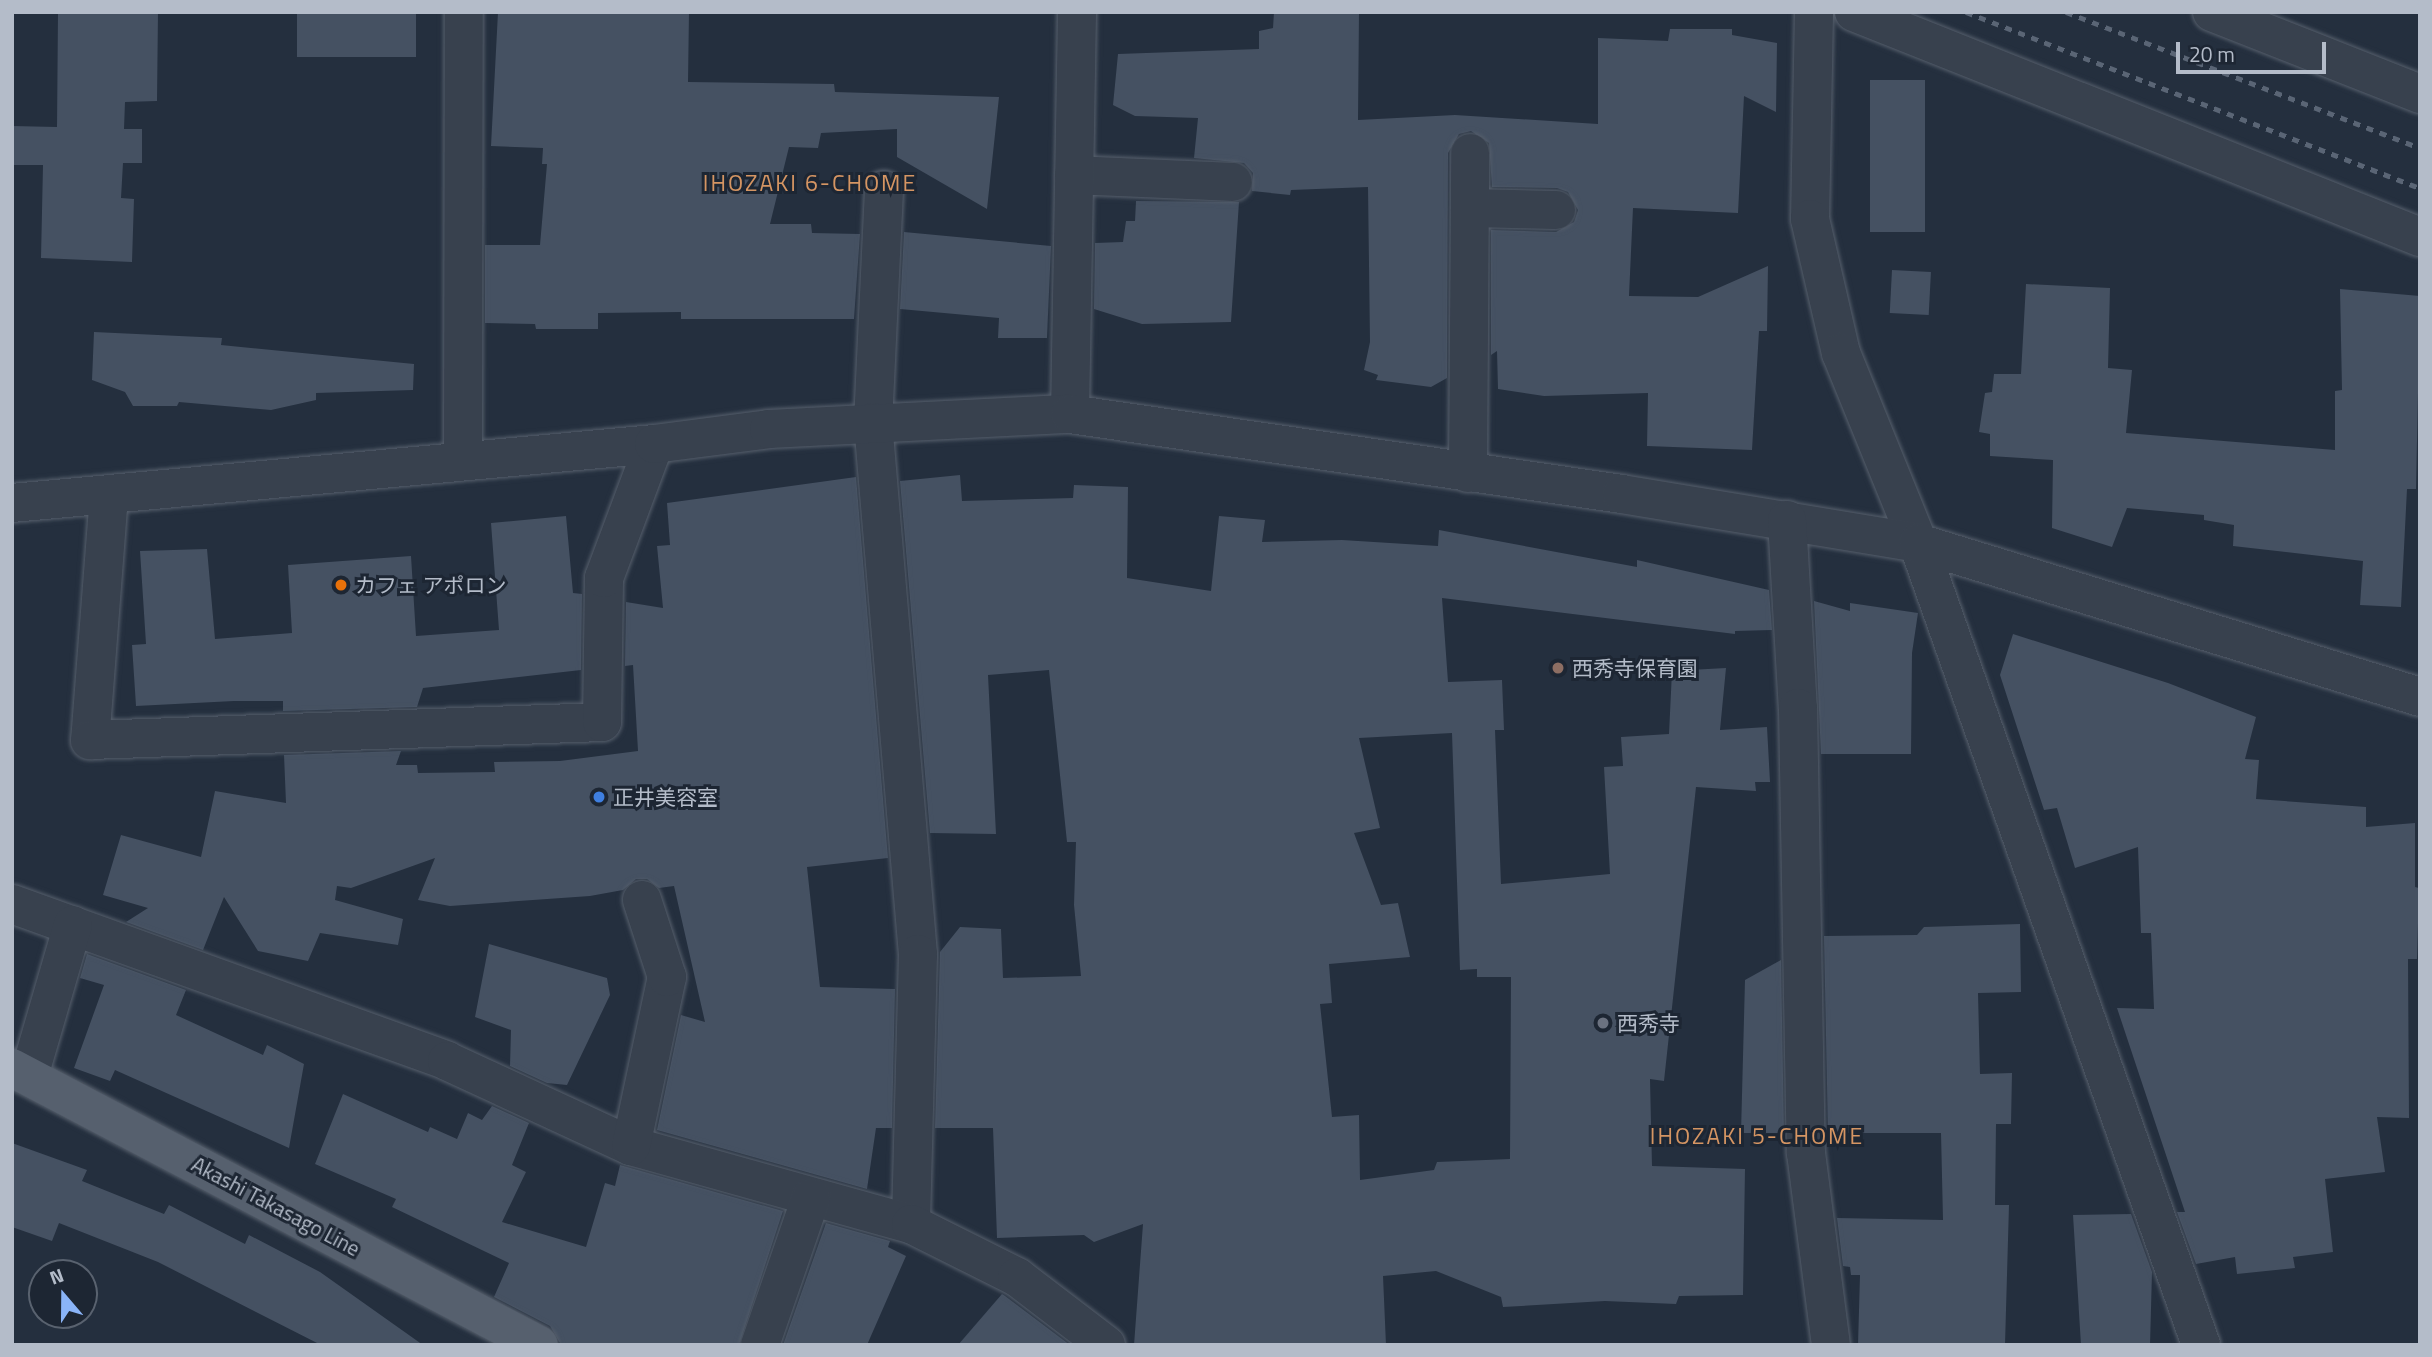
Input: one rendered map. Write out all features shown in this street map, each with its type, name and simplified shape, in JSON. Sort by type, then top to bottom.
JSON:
[{"type":"main road","name":"Akashi Takasago Line","points":[[20,1072],[539,1345]]},
{"type":"street","points":[[463,458],[464,12]]},
{"type":"street","points":[[1070,414],[1077,12]]},
{"type":"street","points":[[1814,12],[1812,236],[1841,353],[1919,543],[2201,1345]]},
{"type":"street","points":[[1854,12],[2420,237]]},
{"type":"street","points":[[2212,12],[2420,94]]},
{"type":"street","points":[[1468,473],[1469,153]]},
{"type":"street","points":[[1074,175],[1233,182]]},
{"type":"street","points":[[884,190],[873,422],[918,954],[911,1224]]},
{"type":"street","points":[[1470,208],[1556,210]]},
{"type":"street","points":[[12,503],[463,458],[654,444],[769,429],[1070,414],[1787,520],[1919,543],[2420,697]]},
{"type":"street","points":[[109,495],[90,740],[602,722],[604,578],[654,444]]},
{"type":"street","points":[[1787,520],[1798,708],[1807,1153],[1831,1345]]},
{"type":"street","points":[[631,1146],[667,977],[642,900]]},
{"type":"street","points":[[12,904],[447,1061],[631,1146],[911,1224],[1017,1277],[1106,1345]]},
{"type":"street","points":[[20,1072],[73,925]]},
{"type":"street","points":[[760,1345],[811,1198]]},
{"type":"building","points":[[58,12],[158,12],[157,101],[125,102],[124,129],[142,129],[142,163],[123,163],[121,198],[134,199],[132,262],[41,258],[43,165],[12,165],[12,126],[57,127]]},
{"type":"building","points":[[297,12],[416,12],[416,57],[297,57]]},
{"type":"building","points":[[498,12],[689,12],[688,82],[834,84],[835,92],[999,97],[987,209],[897,157],[897,129],[821,133],[818,148],[789,147],[770,224],[811,224],[812,233],[860,234],[854,319],[681,319],[681,312],[598,313],[598,329],[536,329],[535,324],[485,323],[485,245],[540,245],[547,164],[542,164],[543,148],[491,146]]},
{"type":"building","points":[[1274,12],[1359,12],[1358,120],[1455,115],[1598,124],[1598,38],[1668,41],[1670,29],[1732,29],[1732,35],[1777,43],[1776,112],[1744,96],[1738,213],[1633,208],[1629,296],[1698,297],[1768,266],[1767,331],[1759,331],[1752,450],[1647,446],[1648,393],[1544,396],[1498,389],[1497,351],[1491,355],[1491,230],[1556,232],[1574,222],[1578,210],[1568,192],[1557,188],[1492,187],[1489,143],[1471,131],[1459,134],[1448,153],[1447,378],[1431,387],[1376,380],[1378,375],[1364,370],[1370,342],[1368,187],[1291,190],[1290,195],[1252,191],[1253,173],[1244,163],[1194,158],[1198,118],[1135,116],[1113,105],[1118,54],[1259,49],[1259,31],[1273,28]]},
{"type":"building","points":[[1870,80],[1925,80],[1925,232],[1870,232]]},
{"type":"building","points":[[1136,201],[1239,202],[1231,322],[1142,324],[1094,309],[1095,243],[1123,242],[1126,221],[1135,221]]},
{"type":"building","points":[[904,232],[1051,246],[1047,338],[998,338],[999,318],[900,309]]},
{"type":"building","points":[[1892,270],[1931,272],[1929,315],[1890,313]]},
{"type":"building","points":[[2026,284],[2110,288],[2108,368],[2132,370],[2126,433],[2335,450],[2335,391],[2342,390],[2340,289],[2420,296],[2416,489],[2407,489],[2401,607],[2360,605],[2363,561],[2233,546],[2234,525],[2204,520],[2204,515],[2127,508],[2112,547],[2052,528],[2053,460],[1990,456],[1990,434],[1979,432],[1985,393],[1992,392],[1994,374],[2021,374]]},
{"type":"building","points":[[94,332],[222,338],[221,345],[414,364],[413,390],[316,393],[316,400],[271,410],[179,402],[177,406],[133,406],[125,392],[92,380]]},
{"type":"building","points":[[960,475],[962,501],[1073,498],[1074,485],[1128,487],[1127,578],[1211,591],[1219,516],[1265,520],[1262,542],[1342,540],[1438,546],[1439,530],[1637,567],[1637,560],[1769,590],[1772,630],[1735,631],[1735,634],[1442,598],[1448,682],[1502,680],[1504,730],[1495,730],[1501,884],[1610,874],[1604,767],[1623,766],[1621,737],[1669,734],[1672,671],[1726,668],[1720,730],[1767,727],[1770,782],[1755,782],[1756,791],[1696,787],[1664,1081],[1650,1079],[1652,1166],[1745,1169],[1743,1295],[1679,1296],[1676,1304],[1605,1301],[1503,1307],[1501,1297],[1436,1271],[1383,1276],[1386,1345],[1134,1345],[1143,1224],[1094,1242],[1084,1235],[997,1238],[993,1128],[935,1128],[940,952],[960,927],[1001,929],[1003,978],[1081,976],[1074,905],[1076,842],[1067,842],[1049,670],[988,675],[996,834],[930,833],[900,481]],"holes":[[[1452,733],[1460,970],[1477,969],[1477,977],[1511,977],[1510,1159],[1437,1162],[1434,1170],[1360,1180],[1359,1115],[1332,1117],[1320,1004],[1332,1003],[1329,964],[1410,957],[1398,903],[1381,905],[1354,833],[1380,828],[1359,738]]]},
{"type":"building","points":[[856,477],[888,858],[807,867],[820,987],[895,989],[892,1128],[876,1128],[867,1189],[657,1130],[681,1015],[705,1022],[674,886],[659,888],[647,879],[636,879],[623,890],[590,896],[450,906],[418,900],[435,858],[351,888],[337,886],[335,900],[403,919],[398,945],[320,933],[308,961],[258,951],[224,897],[203,950],[126,922],[148,908],[103,895],[121,835],[201,857],[215,791],[286,803],[284,755],[401,751],[396,765],[417,765],[418,773],[495,772],[494,762],[560,761],[638,751],[633,665],[625,666],[626,602],[663,608],[657,546],[670,545],[667,503]]},
{"type":"building","points":[[566,516],[573,593],[582,594],[581,670],[423,688],[417,707],[283,711],[283,701],[136,706],[132,645],[146,644],[140,551],[207,549],[215,639],[292,633],[288,565],[411,556],[416,636],[499,630],[491,523]]},
{"type":"building","points":[[1814,601],[1850,611],[1850,603],[1918,613],[1912,653],[1911,754],[1821,754]]},
{"type":"building","points":[[2013,634],[2168,683],[2256,717],[2245,759],[2259,760],[2256,799],[2366,807],[2366,827],[2415,823],[2415,887],[2419,888],[2417,959],[2408,959],[2409,1118],[2377,1117],[2385,1172],[2325,1179],[2333,1252],[2293,1257],[2295,1268],[2237,1274],[2235,1257],[2196,1264],[2177,1212],[2185,1212],[2117,1008],[2154,1009],[2151,933],[2141,933],[2138,847],[2075,868],[2057,808],[2044,810],[2000,675]]},
{"type":"building","points":[[2020,924],[2021,992],[1978,993],[1980,1074],[2012,1073],[2011,1124],[1996,1124],[1995,1205],[2009,1205],[2005,1345],[1858,1345],[1860,1275],[1851,1275],[1850,1267],[1843,1266],[1837,1218],[1943,1220],[1941,1133],[1828,1133],[1824,936],[1917,935],[1924,927]]},
{"type":"building","points":[[489,944],[607,978],[610,995],[567,1085],[547,1083],[510,1066],[511,1030],[475,1017]]},
{"type":"building","points":[[87,954],[186,990],[176,1015],[263,1055],[267,1045],[304,1064],[289,1148],[115,1070],[110,1081],[74,1068],[104,985],[80,978]]},
{"type":"building","points":[[1781,960],[1784,1133],[1741,1133],[1745,980]]},
{"type":"building","points":[[343,1094],[428,1132],[430,1127],[457,1139],[468,1113],[482,1120],[492,1106],[529,1123],[512,1165],[526,1172],[502,1222],[586,1247],[605,1183],[615,1186],[620,1165],[783,1211],[739,1345],[561,1345],[550,1326],[494,1297],[509,1263],[392,1207],[396,1199],[315,1164]]},
{"type":"building","points":[[12,1143],[87,1170],[82,1181],[164,1214],[169,1205],[245,1244],[249,1235],[320,1272],[423,1345],[321,1345],[158,1262],[59,1223],[52,1241],[12,1227]]},
{"type":"building","points":[[2131,1214],[2152,1272],[2150,1345],[2081,1345],[2073,1215]]},
{"type":"building","points":[[826,1223],[890,1241],[888,1247],[906,1256],[867,1345],[783,1345]]},
{"type":"building","points":[[1002,1294],[1005,1296],[1070,1345],[958,1345]]},
{"type":"railway","points":[[1966,12],[2420,188]]},
{"type":"railway","points":[[2066,12],[2420,148]]},
{"type":"place","name":"カフェ アポロン","points":[[341,585]]},
{"type":"place","name":"西秀寺保育園","points":[[1558,668]]},
{"type":"place","name":"正井美容室","points":[[599,797]]},
{"type":"place","name":"西秀寺","points":[[1603,1023]]},
{"type":"district","name":"IHOZAKI 6-CHOME","points":[[810,183]]},
{"type":"district","name":"IHOZAKI 5-CHOME","points":[[1757,1136]]}]
